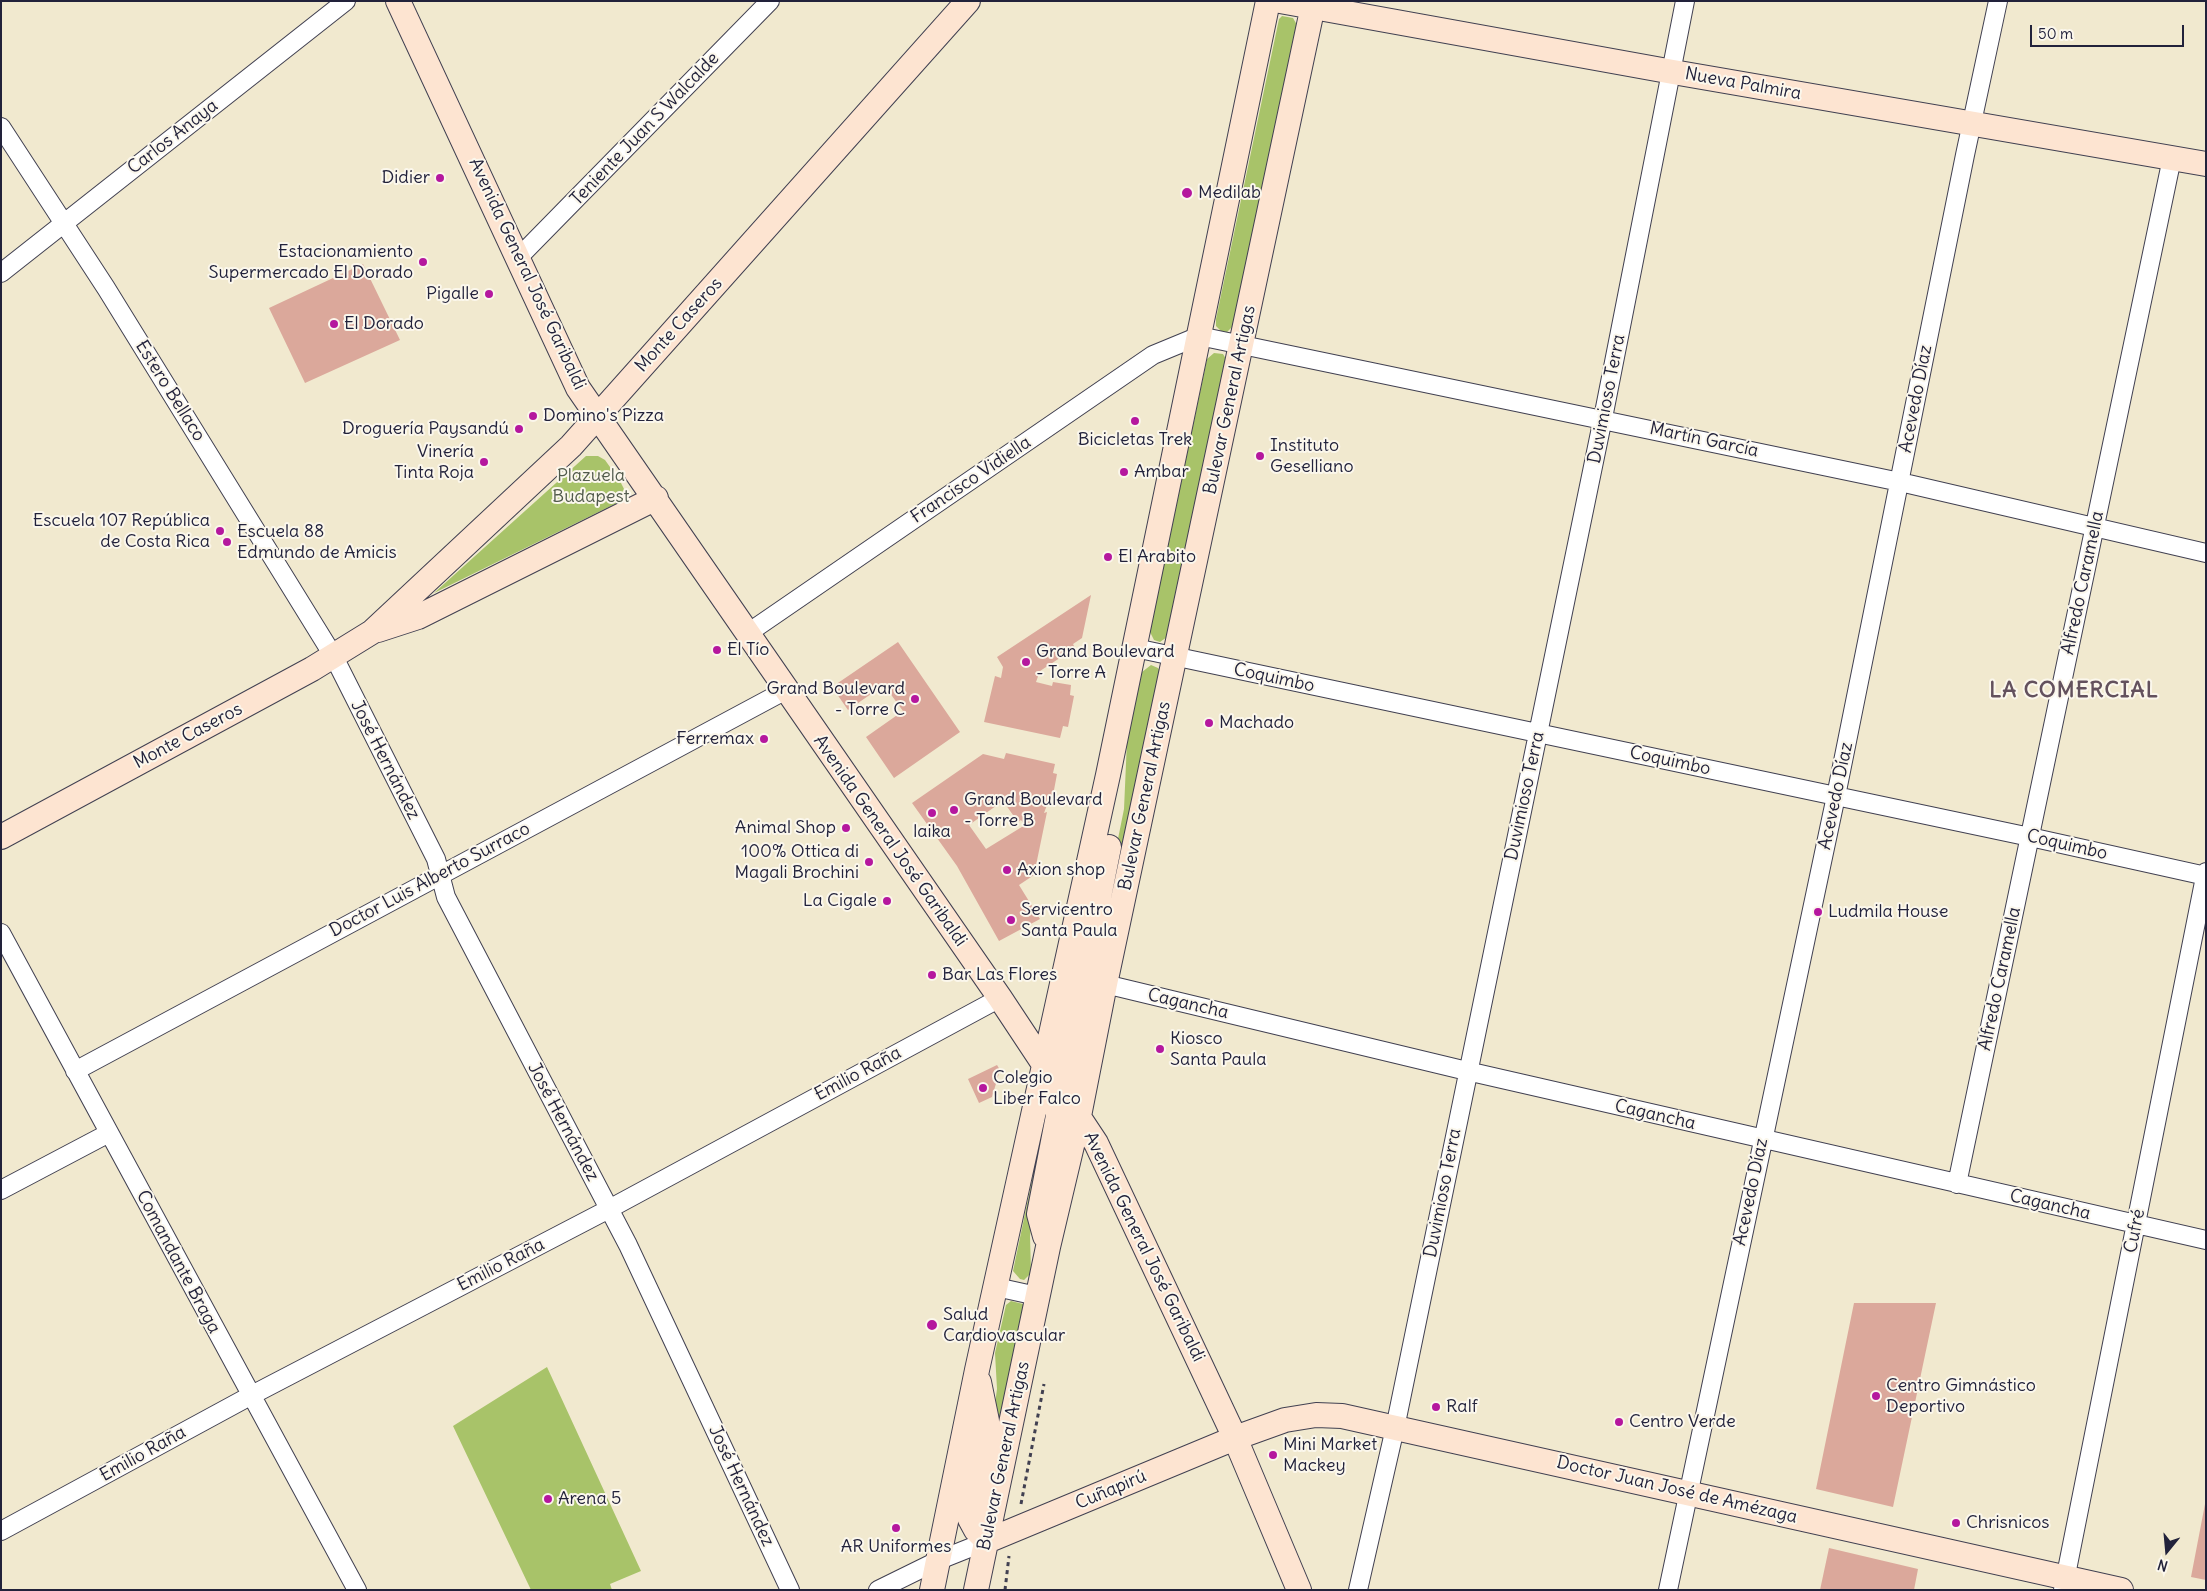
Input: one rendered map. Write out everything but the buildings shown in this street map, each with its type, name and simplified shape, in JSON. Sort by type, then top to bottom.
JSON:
[{"type":"street","name":"Carlos Anaya","points":[[1,273],[346,1]]},
{"type":"street","name":"Avenida General José Garibaldi","points":[[398,1],[519,257],[578,388],[656,498],[786,690],[1046,1065],[1096,1143],[1235,1438],[1299,1590]]},
{"type":"street","name":"Teniente Juan S Walcalde","points":[[519,257],[770,1]]},
{"type":"street","name":"Monte Caseros","points":[[1,837],[334,657],[372,632],[571,446],[968,1]]},
{"type":"street","points":[[932,1590],[977,1370],[1046,1065],[1135,648],[1268,1]]},
{"type":"street","name":"Nueva Palmira","points":[[1280,1],[1314,4],[1673,72],[2206,164]]},
{"type":"street","name":"Duvimioso Terra","points":[[1358,1590],[1395,1428],[1603,418],[1686,1]]},
{"type":"street","name":"Acevedo Díaz","points":[[1668,1590],[1687,1492],[1836,796],[1998,1]]},
{"type":"street","name":"Bulevar General Artigas","points":[[976,1590],[1037,1296],[1080,1116],[1105,984],[1314,4]]},
{"type":"street","name":"Estero Bellaco","points":[[1,128],[62,224],[112,297],[334,657]]},
{"type":"street","name":"Alfredo Caramella","points":[[1957,1184],[2172,158]]},
{"type":"street","name":"Martín García","points":[[1199,336],[1603,418],[1900,482],[2206,553]]},
{"type":"street","name":"Francisco Vidiella","points":[[748,633],[1153,355],[1199,336]]},
{"type":"street","name":"Monte Caseros","points":[[372,632],[418,617],[656,498]]},
{"type":"street","name":"Coquimbo","points":[[1135,648],[2205,874]]},
{"type":"street","name":"José Hernández","points":[[334,657],[436,859],[446,897],[632,1254],[790,1590]]},
{"type":"street","name":"Doctor Luis Alberto Surraco","points":[[75,1070],[786,690]]},
{"type":"street","points":[[1080,1116],[1068,1083],[1066,1062],[1114,821],[1108,775]]},
{"type":"street","name":"Cufré","points":[[2064,1583],[2205,874]]},
{"type":"street","name":"Comandante Braga","points":[[1,933],[250,1396],[357,1590]]},
{"type":"street","name":"Cagancha","points":[[1105,984],[1763,1140],[2206,1240]]},
{"type":"street","name":"Emilio Raña","points":[[1,1531],[250,1396],[609,1209],[1000,998]]},
{"type":"street","points":[[1046,1065],[1056,1095],[1058,1116],[1039,1214],[1048,1247]]},
{"type":"street","points":[[1,1190],[109,1133]]},
{"type":"street","points":[[996,1287],[1037,1296]]},
{"type":"street","points":[[878,1590],[937,1561],[987,1541],[976,1530],[970,1519],[970,1503],[987,1421],[977,1370]]},
{"type":"street","name":"Doctor Juan José de Amézaga","points":[[1235,1438],[1285,1420],[1316,1415],[1342,1416],[1687,1492],[2064,1583],[2121,1590]]},
{"type":"street","name":"Cuñapirú","points":[[987,1541],[1235,1438]]},
{"type":"green space","points":[[1282,16],[1293,18],[1297,25],[1233,326],[1227,332],[1221,331],[1216,326],[1216,319],[1279,19]]},
{"type":"green space","points":[[1214,353],[1223,354],[1226,359],[1167,637],[1160,642],[1154,640],[1150,632],[1207,359]]},
{"type":"green space","name":"Plazuela Budapest","points":[[586,456],[598,456],[605,460],[624,489],[619,502],[434,593]]},
{"type":"green space","points":[[1151,665],[1158,668],[1161,672],[1120,863],[1073,1063],[1124,809],[1127,741],[1142,672]]},
{"type":"green space","points":[[1046,1114],[1030,1236],[1031,1273],[1024,1280],[1020,1279],[1013,1271]]},
{"type":"green space","points":[[1011,1301],[1023,1304],[1024,1308],[982,1500],[997,1389],[995,1353],[1006,1305]]},
{"type":"green space","name":"Arena 5","points":[[547,1367],[641,1571],[610,1584],[612,1590],[531,1590],[453,1426]]},
{"type":"place","name":"Didier","points":[[440,178]]},
{"type":"place","name":"Medilab","points":[[1187,193]]},
{"type":"place","name":"Estacionamiento Supermercado El Dorado","points":[[423,262]]},
{"type":"place","name":"Pigalle","points":[[489,294]]},
{"type":"place","name":"El Dorado","points":[[334,324]]},
{"type":"place","name":"Domino's Pizza","points":[[533,416]]},
{"type":"place","name":"Bicicletas Trek","points":[[1135,421]]},
{"type":"place","name":"Droguería Paysandú","points":[[519,429]]},
{"type":"place","name":"Instituto Geselliano","points":[[1260,456]]},
{"type":"place","name":"Vinería Tinta Roja","points":[[484,462]]},
{"type":"place","name":"Ambar","points":[[1124,472]]},
{"type":"place","name":"Escuela 107 República de Costa Rica","points":[[220,531]]},
{"type":"place","name":"Escuela 88 Edmundo de Amicis","points":[[227,542]]},
{"type":"place","name":"El Arabito","points":[[1108,557]]},
{"type":"place","name":"El Tío","points":[[717,650]]},
{"type":"place","name":"Grand Boulevard - Torre A","points":[[1026,662]]},
{"type":"place","name":"Grand Boulevard - Torre C","points":[[915,699]]},
{"type":"place","name":"Machado","points":[[1209,723]]},
{"type":"place","name":"Ferremax","points":[[764,739]]},
{"type":"place","name":"Grand Boulevard - Torre B","points":[[954,810]]},
{"type":"place","name":"laika","points":[[932,813]]},
{"type":"place","name":"Animal Shop","points":[[846,828]]},
{"type":"place","name":"100% Ottica di Magali Brochini","points":[[869,862]]},
{"type":"place","name":"Axion shop","points":[[1007,870]]},
{"type":"place","name":"La Cigale","points":[[887,901]]},
{"type":"place","name":"Ludmila House","points":[[1818,912]]},
{"type":"place","name":"Servicentro Santa Paula","points":[[1011,920]]},
{"type":"place","name":"Bar Las Flores","points":[[932,975]]},
{"type":"place","name":"Kiosco Santa Paula","points":[[1160,1049]]},
{"type":"place","name":"Colegio Liber Falco","points":[[983,1088]]},
{"type":"place","name":"Salud Cardiovascular","points":[[932,1325]]},
{"type":"place","name":"Centro Gimnástico Deportivo","points":[[1876,1396]]},
{"type":"place","name":"Ralf","points":[[1436,1407]]},
{"type":"place","name":"Centro Verde","points":[[1619,1422]]},
{"type":"place","name":"Mini Market Mackey","points":[[1273,1455]]},
{"type":"place","name":"Arena 5","points":[[548,1499]]},
{"type":"place","name":"Chrisnicos","points":[[1956,1523]]},
{"type":"place","name":"AR Uniformes","points":[[896,1528]]},
{"type":"district","name":"LA COMERCIAL","points":[[2074,691]]}]
